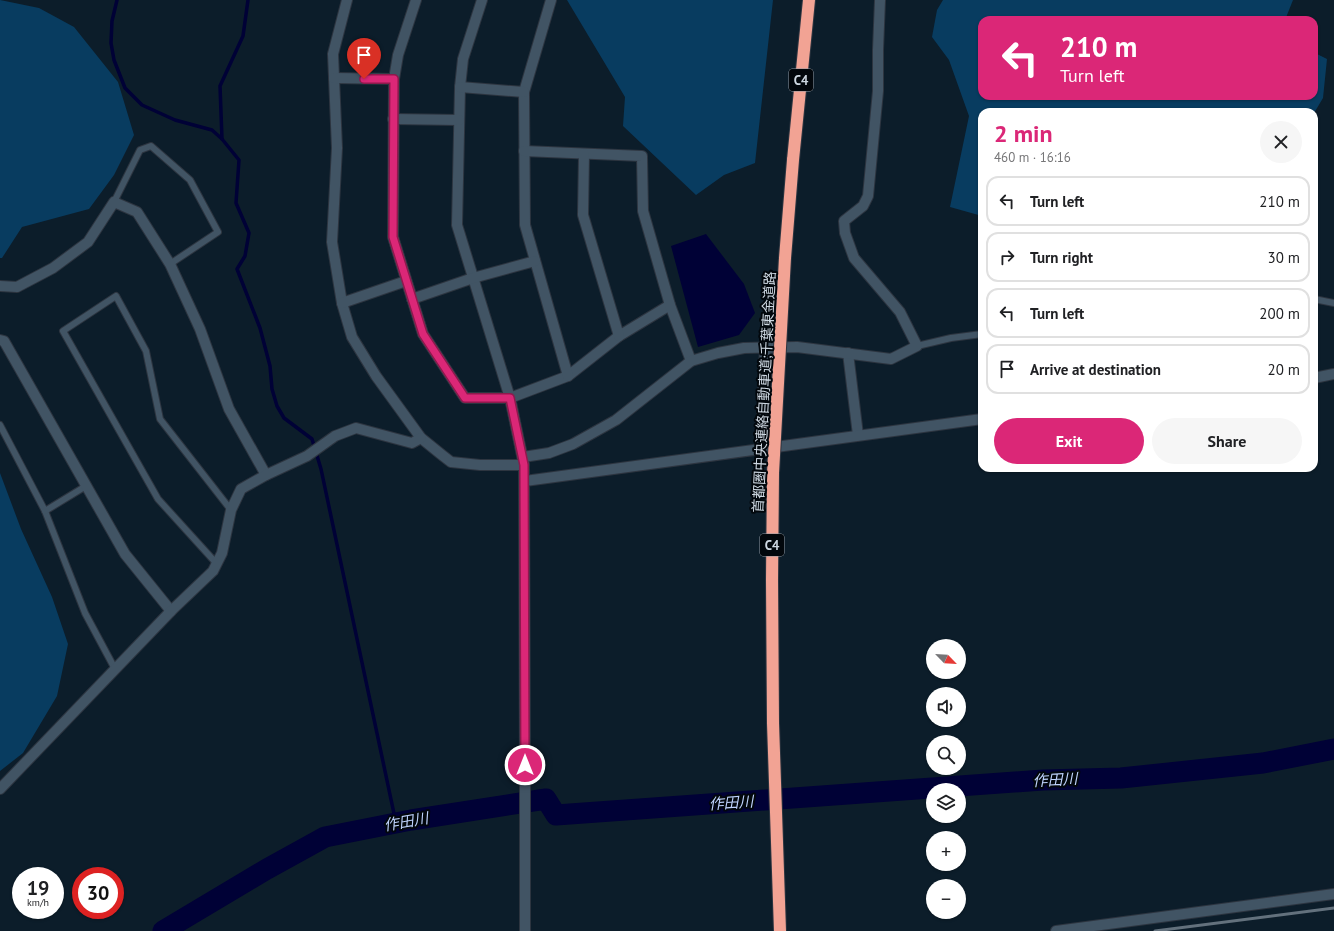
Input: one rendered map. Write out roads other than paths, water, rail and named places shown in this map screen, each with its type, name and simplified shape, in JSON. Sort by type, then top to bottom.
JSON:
[{"type":"highway","name":"首都圏中央連絡自動車道;千葉東金道路","points":[[780,931],[773,723],[773,473],[785,258],[809,0]]},
{"type":"street","points":[[347,0],[333,54],[337,148],[332,242],[342,303],[352,337],[376,376],[421,438],[451,462],[480,465],[523,461],[573,444],[616,420],[691,361],[733,349],[797,347],[891,359],[917,346],[900,312],[854,258],[845,233],[844,221],[863,206],[868,196],[878,91],[882,3]]},
{"type":"street","points":[[416,0],[398,55],[394,79],[393,237],[423,334],[465,398],[510,398],[568,376],[619,336],[670,305]]},
{"type":"street","points":[[482,0],[463,59],[460,87],[457,225],[510,398],[523,461],[525,481],[524,838],[526,931]]},
{"type":"street","points":[[551,0],[524,92],[525,225],[568,376]]},
{"type":"street","points":[[334,78],[394,79]]},
{"type":"street","points":[[460,87],[524,92]]},
{"type":"street","points":[[393,118],[460,120]]},
{"type":"street","points":[[524,151],[642,156],[643,211],[670,305],[691,361]]},
{"type":"street","points":[[584,154],[583,215],[619,336]]},
{"type":"street","points":[[0,286],[18,287],[52,268],[88,242],[114,202],[137,212],[170,264],[200,329],[229,409],[266,475]]},
{"type":"street","points":[[412,299],[473,278],[535,261]]},
{"type":"street","points":[[342,303],[406,281]]},
{"type":"street","points":[[0,340],[4,341],[125,554],[171,611]]},
{"type":"street","points":[[761,450],[765,348]]},
{"type":"street","points":[[848,353],[858,435]]},
{"type":"street","points":[[1318,377],[1334,374]]},
{"type":"street","points":[[525,481],[978,420]]},
{"type":"street","points":[[0,789],[171,611],[213,571],[222,553],[231,510],[241,489],[266,475],[307,456],[335,436],[356,428],[412,443],[421,438]]},
{"type":"street","points":[[1056,931],[1334,894]]},
{"type":"lane","points":[[114,202],[140,150],[151,146],[190,180],[218,232],[170,264]]},
{"type":"lane","points":[[217,564],[158,499],[63,331],[116,296],[146,351],[160,420],[231,510]]},
{"type":"lane","points":[[1318,300],[1334,303]]},
{"type":"lane","points":[[917,346],[951,338],[978,335]]},
{"type":"lane","points":[[0,426],[45,511],[85,613],[116,669]]},
{"type":"lane","points":[[45,511],[86,486]]},
{"type":"waterway","points":[[117,0],[112,21],[111,43],[114,60],[125,88],[142,105],[175,120],[212,130],[222,139],[239,160],[236,203],[249,233],[245,256],[237,269],[260,328],[270,366],[272,389],[277,406],[284,418],[312,439],[321,469],[396,823]]},
{"type":"waterway","points":[[222,139],[220,86],[243,36],[248,0]]},
{"type":"waterway","name":"作田川","points":[[163,931],[267,869],[325,837],[411,820],[546,799],[556,815],[1043,780],[1121,778],[1263,763],[1334,749]]},
{"type":"railway","points":[[1155,931],[1334,908]]}]
